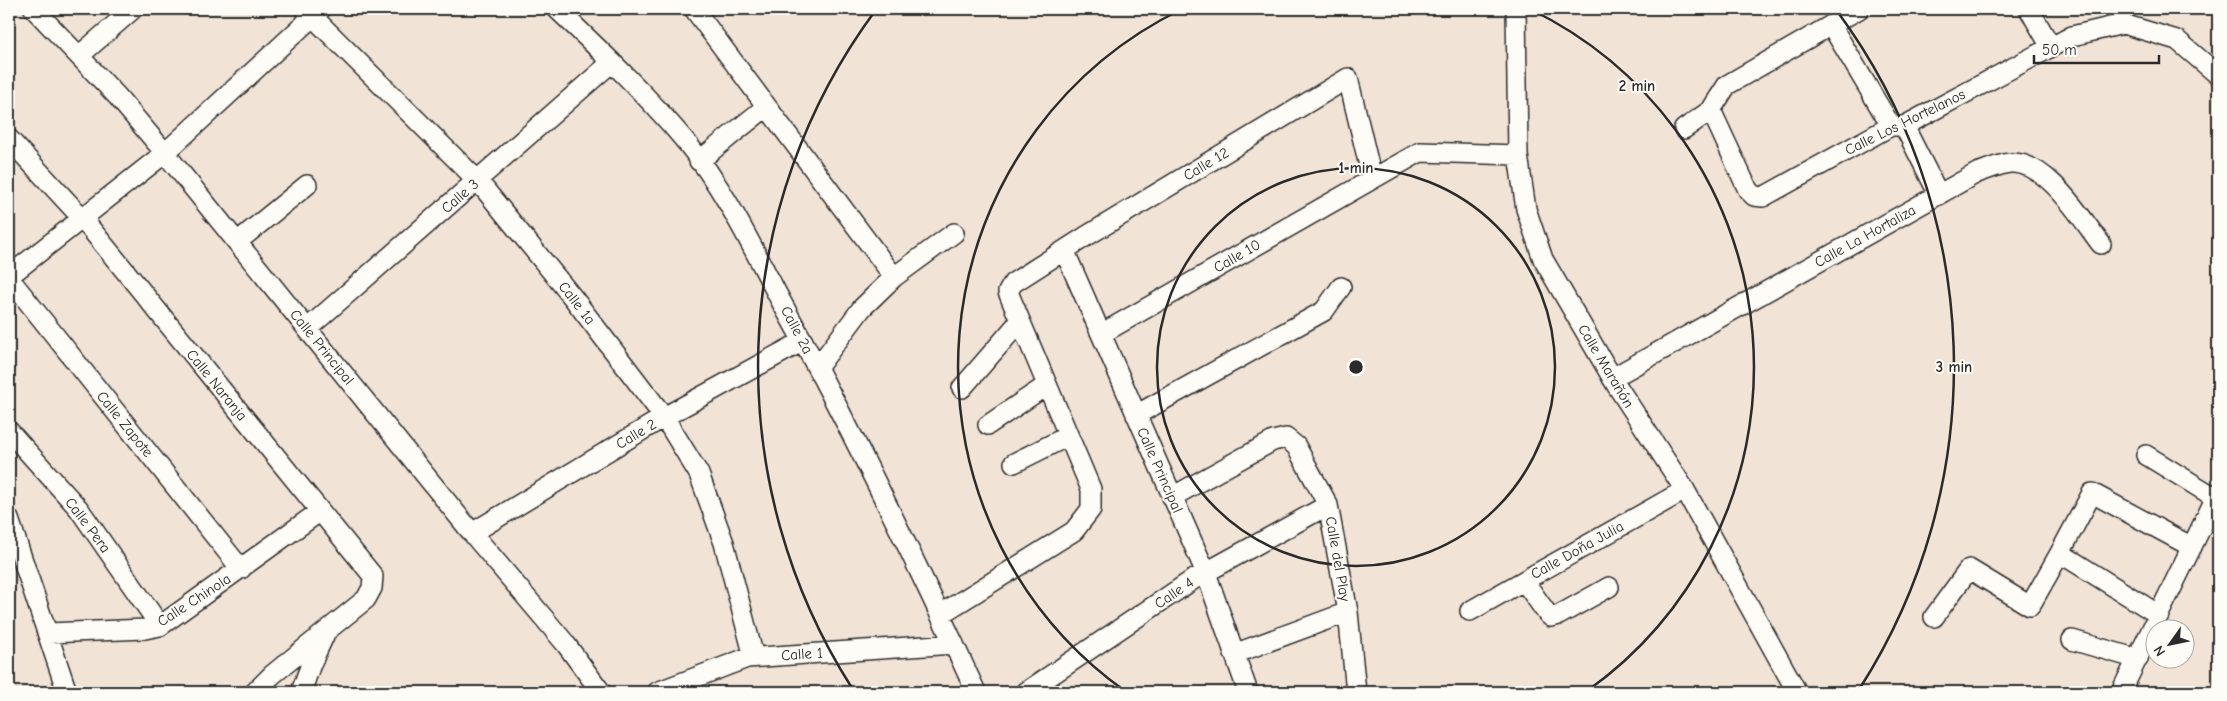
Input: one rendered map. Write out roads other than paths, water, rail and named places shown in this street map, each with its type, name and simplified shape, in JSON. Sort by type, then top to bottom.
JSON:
[{"type":"street","name":"Calle Principal","points":[[34,9],[117,96],[165,153],[472,533],[565,643],[601,692]]},
{"type":"street","points":[[78,56],[134,9]]},
{"type":"street","name":"Calle 2a","points":[[557,9],[639,88],[687,144],[722,193],[817,368],[941,614],[976,692]]},
{"type":"street","points":[[694,9],[894,277]]},
{"type":"street","name":"Calle Marañón","points":[[1516,9],[1518,155],[1526,209],[1543,259],[1612,378],[1685,490],[1797,692]]},
{"type":"street","points":[[1684,129],[1711,110],[1727,85],[1859,9]]},
{"type":"street","points":[[2029,9],[2051,47]]},
{"type":"street","points":[[9,278],[165,153],[313,11]]},
{"type":"street","name":"Calle 1a","points":[[313,11],[478,181],[574,299],[664,417],[699,474],[724,543],[754,657]]},
{"type":"street","name":"Calle Los Hortelanos","points":[[1711,110],[1748,190],[1754,196],[1763,197],[2072,36],[2123,24],[2177,40],[2218,75]]},
{"type":"street","points":[[1832,25],[1898,126],[1939,195]]},
{"type":"street","name":"Calle 3","points":[[307,329],[612,62]]},
{"type":"street","name":"Calle 12","points":[[1020,321],[1008,292],[1014,283],[1065,252],[1085,237],[1348,78],[1372,178]]},
{"type":"street","points":[[700,161],[766,107]]},
{"type":"street","name":"Calle Naranja","points":[[9,139],[82,218],[319,512],[373,576],[372,588],[366,599],[327,630]]},
{"type":"street","name":"Calle 10","points":[[1101,334],[1420,152],[1518,155]]},
{"type":"street","name":"Calle La Hortaliza","points":[[1612,378],[1977,173],[2009,163],[2028,165],[2048,179],[2101,244]]},
{"type":"street","points":[[237,242],[307,185]]},
{"type":"street","points":[[817,368],[862,308],[894,277],[954,233]]},
{"type":"street","name":"Calle Principal","points":[[1065,252],[1206,573],[1248,692]]},
{"type":"street","name":"Calle Zapote","points":[[9,278],[240,569]]},
{"type":"street","points":[[1136,415],[1324,311],[1341,287]]},
{"type":"street","points":[[941,614],[1074,531],[1091,509],[1091,489],[1020,321],[962,388]]},
{"type":"street","name":"Calle 2","points":[[472,533],[664,417],[803,341]]},
{"type":"street","points":[[988,425],[1047,385]]},
{"type":"street","name":"Calle Pera","points":[[9,431],[79,509],[160,626]]},
{"type":"street","points":[[1014,463],[1068,436]]},
{"type":"street","name":"Calle del Play","points":[[1172,498],[1273,441],[1286,438],[1296,446],[1328,506],[1348,612],[1356,692]]},
{"type":"street","points":[[2121,692],[2217,496],[2146,455]]},
{"type":"street","name":"Calle Doña Julia","points":[[1470,610],[1685,490]]},
{"type":"street","points":[[1934,617],[1969,568],[2030,606],[2092,493],[2192,547]]},
{"type":"street","name":"Calle 4","points":[[1026,692],[1206,573],[1328,506]]},
{"type":"street","name":"Calle Chinola","points":[[48,633],[145,629],[160,626],[319,512]]},
{"type":"street","points":[[9,519],[67,692]]},
{"type":"street","points":[[2060,553],[2159,615]]},
{"type":"street","points":[[1524,580],[1551,616],[1559,616],[1609,587]]},
{"type":"street","points":[[1234,654],[1348,612]]},
{"type":"street","points":[[255,692],[272,675],[327,630]]},
{"type":"street","points":[[302,692],[311,664],[327,630]]},
{"type":"street","points":[[2072,640],[2138,659]]},
{"type":"street","name":"Calle 1","points":[[656,692],[747,658],[954,644]]}]
